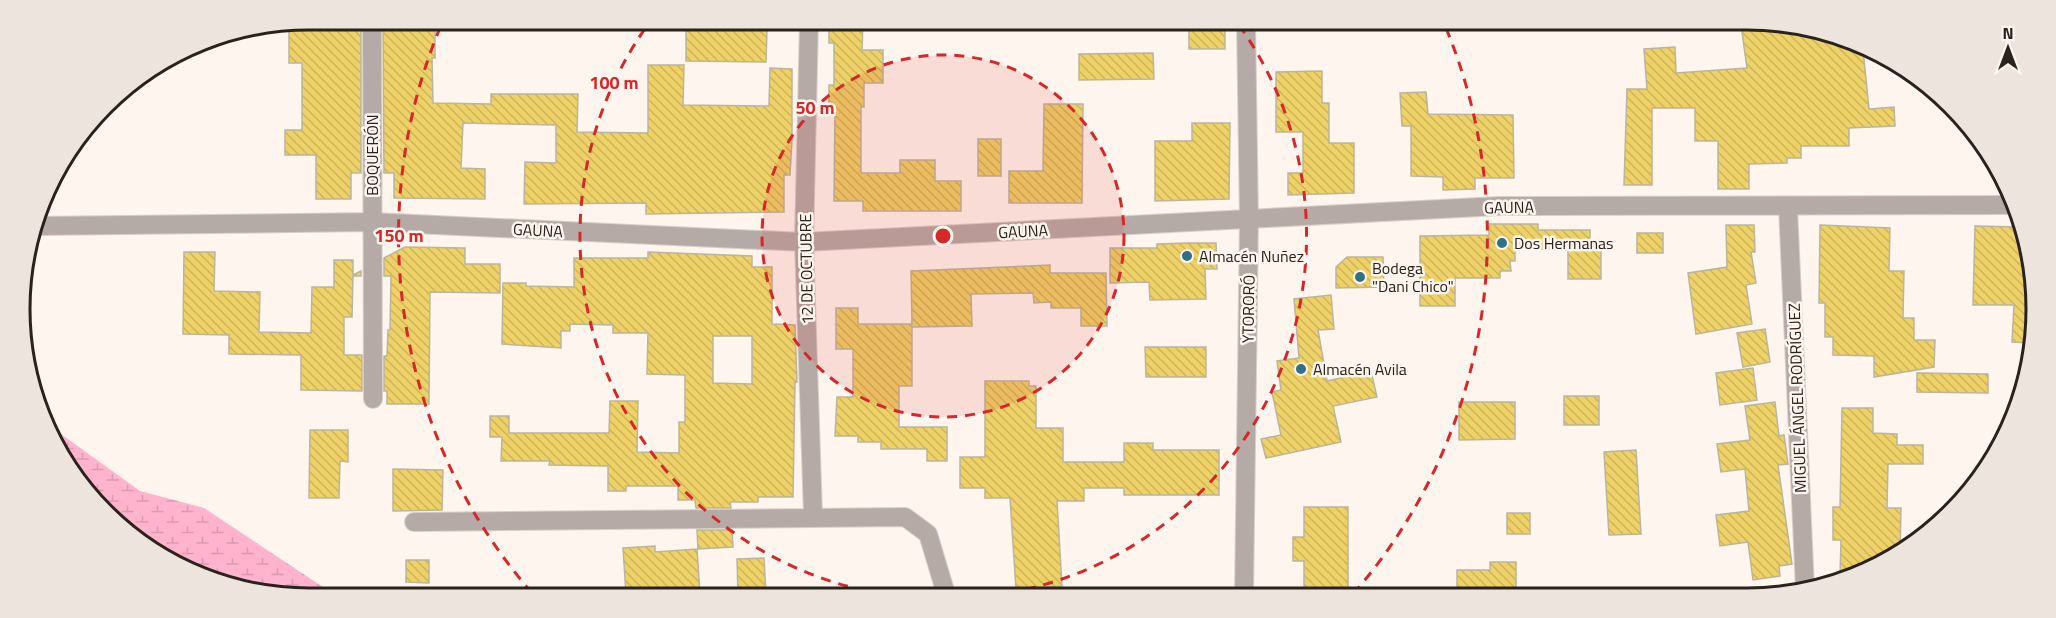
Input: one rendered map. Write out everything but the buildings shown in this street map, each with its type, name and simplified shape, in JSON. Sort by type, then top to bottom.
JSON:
[{"type":"street","name":"BOQUERÓN","points":[[372,30],[373,399]]},
{"type":"street","name":"12 DE OCTUBRE","points":[[808,30],[804,242],[813,516]]},
{"type":"street","name":"YTORORÓ","points":[[1244,588],[1249,220],[1246,30]]},
{"type":"street","name":"GAUNA","points":[[43,226],[372,222],[804,242],[1499,206],[2006,205]]},
{"type":"street","name":"MIGUEL ÁNGEL RODRÍGUEZ","points":[[1788,207],[1804,582]]},
{"type":"street","points":[[414,522],[813,516],[905,517],[928,534],[944,588]]},
{"type":"green space","points":[[60,433],[140,491],[204,508],[324,588],[255,583],[202,567],[169,551],[125,519],[99,493],[77,464]]},
{"type":"place","name":"Dos Hermanas","points":[[1502,243]]},
{"type":"place","name":"Almacén Nuñez","points":[[1187,256]]},
{"type":"place","name":"Bodega \"Dani Chico\"","points":[[1360,277]]},
{"type":"place","name":"Almacén Avila","points":[[1301,369]]}]
